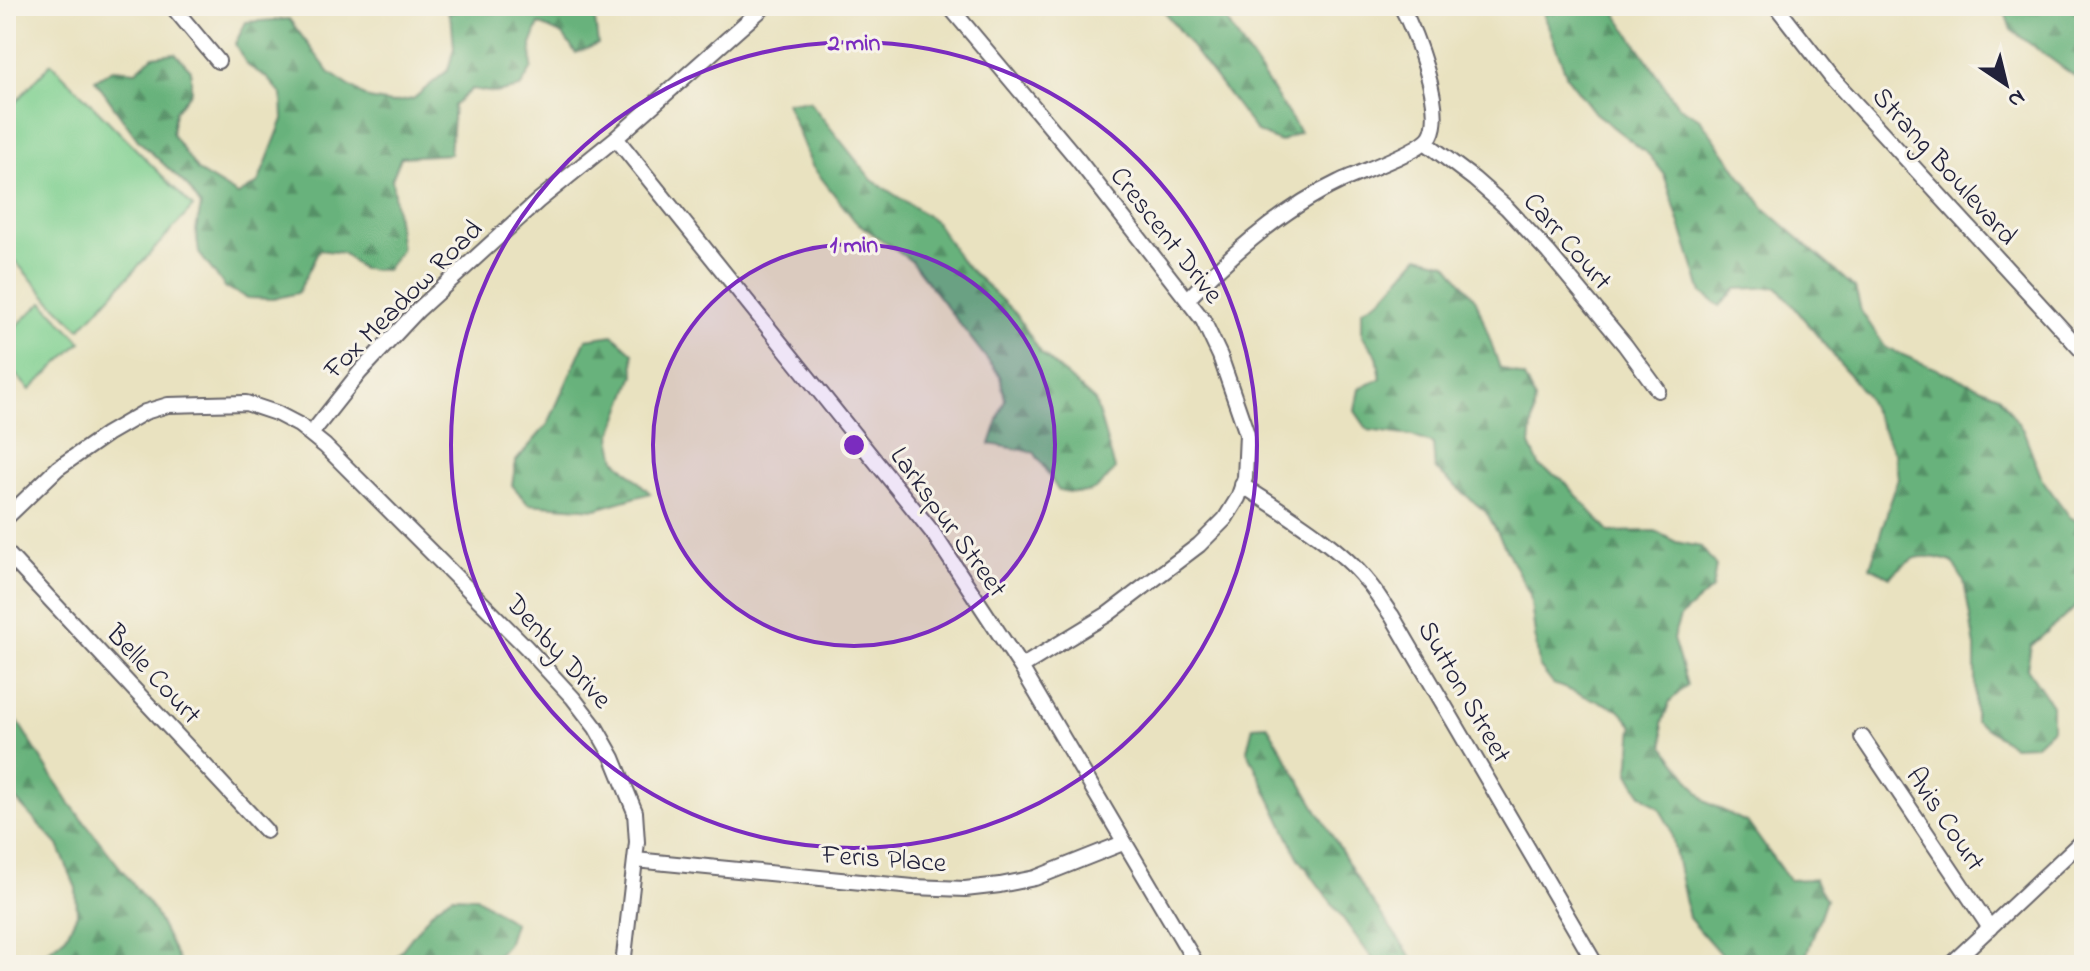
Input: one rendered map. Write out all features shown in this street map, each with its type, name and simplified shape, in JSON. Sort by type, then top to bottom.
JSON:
[{"type":"street","points":[[172,6],[218,61]]},
{"type":"street","name":"Fox Meadow Road","points":[[311,434],[360,372],[418,310],[538,201],[616,138],[765,6]]},
{"type":"street","name":"Crescent Drive","points":[[949,6],[1079,161],[1203,320],[1220,356],[1247,434],[1245,478],[1238,498],[1225,519],[1199,545],[1108,614],[1021,667]]},
{"type":"street","points":[[1188,299],[1213,273],[1271,225],[1306,201],[1430,139],[1434,126],[1431,86],[1420,48],[1401,6]]},
{"type":"street","name":"Strang Boulevard","points":[[1776,6],[1832,78],[2084,353]]},
{"type":"street","name":"Larkspur Street","points":[[616,138],[933,533],[1021,667],[1197,965]]},
{"type":"street","name":"Carr Court","points":[[1425,142],[1474,179],[1518,219],[1625,345],[1658,390]]},
{"type":"street","points":[[6,518],[58,468],[145,412],[168,405],[246,403],[276,413],[311,434]]},
{"type":"street","name":"Denby Drive","points":[[311,434],[526,647],[589,718],[613,758],[635,812],[637,842],[623,965]]},
{"type":"street","name":"Sutton Street","points":[[1242,485],[1290,517],[1346,560],[1366,580],[1400,630],[1596,965]]},
{"type":"street","name":"Belle Court","points":[[6,552],[266,831]]},
{"type":"street","name":"Avis Court","points":[[1862,737],[1990,928]]},
{"type":"street","points":[[1950,965],[2084,839]]},
{"type":"street","name":"Feris Place","points":[[635,860],[913,887],[965,889],[1035,878],[1123,843]]},
{"type":"green space","points":[[446,6],[590,6],[598,44],[576,53],[563,35],[539,24],[531,45],[532,68],[520,88],[495,93],[472,89],[454,105],[450,154],[401,157],[392,179],[401,250],[386,270],[362,269],[343,253],[319,250],[298,293],[273,299],[248,298],[226,288],[199,253],[196,230],[201,206],[188,187],[138,140],[95,80],[113,69],[136,71],[153,56],[175,53],[191,70],[191,92],[175,111],[172,134],[198,171],[238,195],[258,183],[283,119],[282,95],[266,77],[247,65],[235,44],[246,22],[289,19],[330,73],[369,99],[391,103],[413,99],[448,70],[454,48],[452,24]]},
{"type":"green space","points":[[1160,6],[1217,6],[1300,132],[1280,142],[1257,132]]},
{"type":"green space","points":[[1541,6],[1611,6],[1678,106],[1700,119],[1765,209],[1855,288],[1861,311],[1886,348],[1999,395],[2024,432],[2042,479],[2070,517],[2084,525],[2084,600],[2031,646],[2027,668],[2052,705],[2052,729],[2035,745],[2013,746],[1975,721],[1975,647],[1964,581],[1952,562],[1932,557],[1918,558],[1890,577],[1870,567],[1898,478],[1895,454],[1864,393],[1778,287],[1736,289],[1720,306],[1702,293],[1664,174],[1649,155],[1595,113],[1567,77]]},
{"type":"green space","points":[[2003,6],[2083,6],[2084,83],[2011,30]]},
{"type":"green space","points":[[51,63],[193,207],[80,329],[6,251],[6,113]]},
{"type":"green space","points":[[809,101],[872,180],[935,221],[962,262],[1016,314],[1041,353],[1095,401],[1115,469],[1097,488],[1085,493],[1058,490],[1034,452],[990,444],[1005,399],[1000,376],[911,261],[855,221],[812,166],[786,102]]},
{"type":"green space","points":[[1419,256],[1447,263],[1476,300],[1500,368],[1524,377],[1535,400],[1530,445],[1540,467],[1562,479],[1609,532],[1655,531],[1676,542],[1701,547],[1716,566],[1712,589],[1680,617],[1673,639],[1687,685],[1670,701],[1662,723],[1664,746],[1706,802],[1748,823],[1789,880],[1814,879],[1826,899],[1803,965],[1730,965],[1689,918],[1670,827],[1659,808],[1641,794],[1629,773],[1633,726],[1619,709],[1553,684],[1539,666],[1530,595],[1487,513],[1435,469],[1433,444],[1412,436],[1368,430],[1355,411],[1359,388],[1381,379],[1377,356],[1362,335],[1362,310],[1382,298]]},
{"type":"green space","points":[[43,302],[81,342],[30,390],[6,364],[6,335]]},
{"type":"green space","points":[[613,335],[633,353],[634,375],[611,437],[616,460],[650,493],[596,509],[528,504],[512,485],[516,461],[548,424],[586,339]]},
{"type":"green space","points":[[18,722],[68,801],[154,911],[181,965],[31,965],[66,936],[77,914],[76,888],[58,845],[6,789],[6,724]]},
{"type":"green space","points":[[1267,725],[1366,893],[1417,965],[1377,965],[1298,857],[1247,750],[1253,726]]},
{"type":"green space","points":[[452,896],[476,897],[514,923],[507,945],[489,965],[390,965],[433,910]]}]
